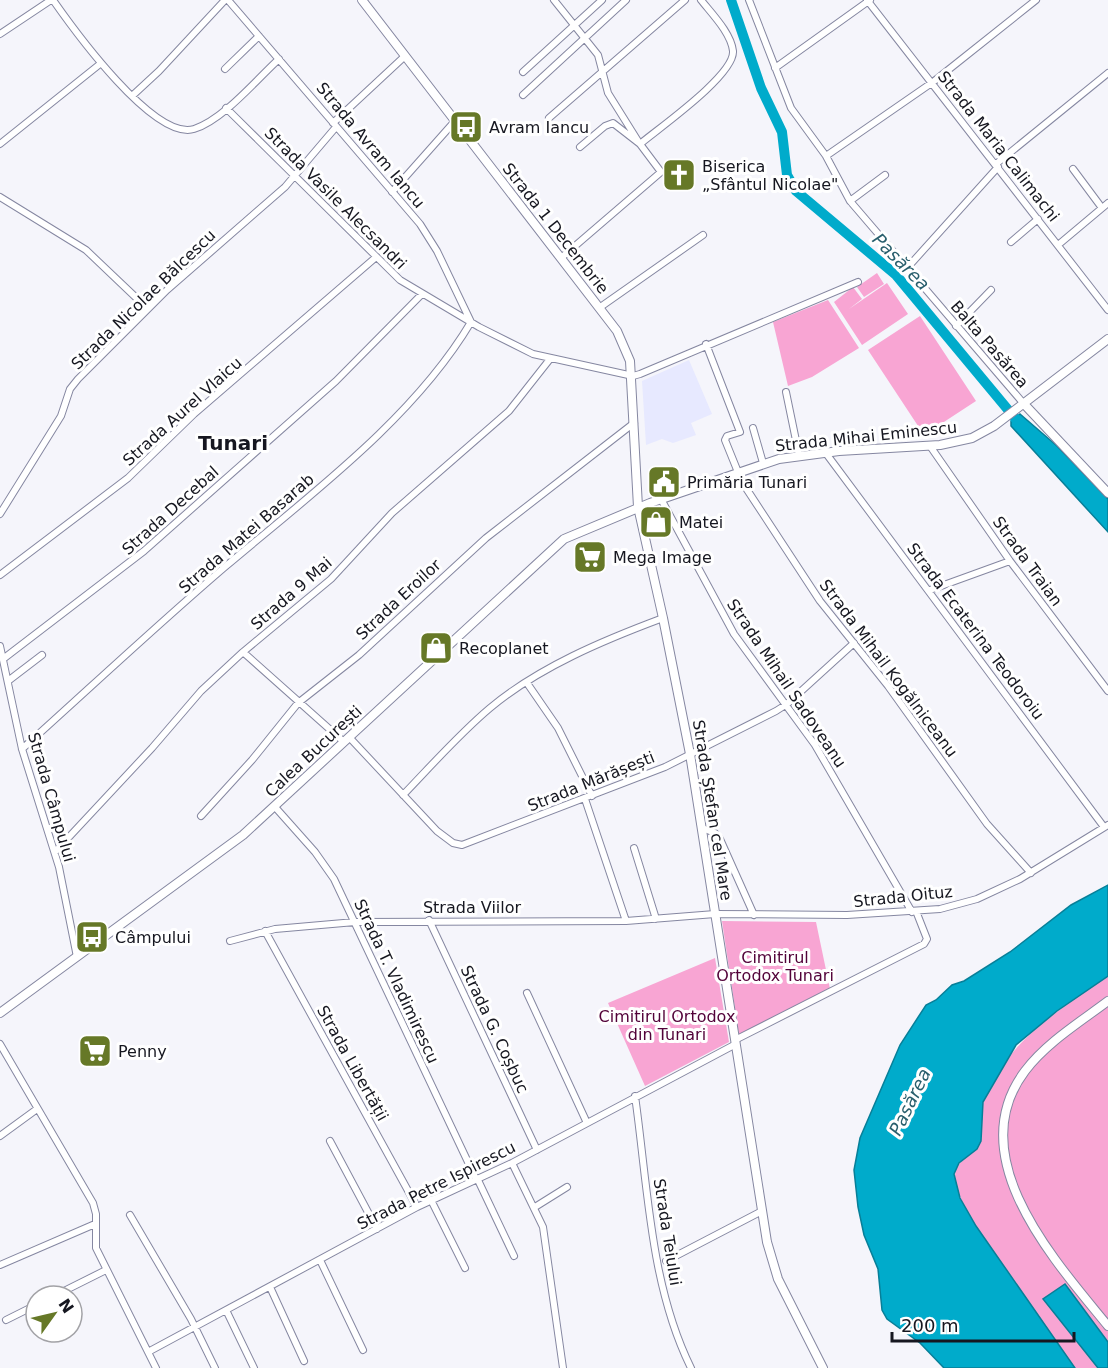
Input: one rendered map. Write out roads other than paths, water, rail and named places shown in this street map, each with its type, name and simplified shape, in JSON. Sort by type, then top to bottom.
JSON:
[{"type":"main road","name":"Strada 1 Decembrie","points":[[362,0],[623,340],[633,376],[638,507]]},
{"type":"main road","name":"Strada Mihai Eminescu","points":[[638,507],[763,463],[799,455],[962,442],[980,435],[1001,421],[1108,339]]},
{"type":"main road","points":[[1021,405],[1108,493]]},
{"type":"main road","name":"Strada Ștefan cel Mare","points":[[638,507],[690,754],[762,1211],[774,1270],[823,1368]]},
{"type":"main road","name":"Calea București","points":[[0,1013],[224,849],[275,807],[560,542],[638,507]]},
{"type":"main road","points":[[1108,1001],[1043,1052],[1024,1071],[1006,1108],[1002,1140],[1009,1179],[1021,1204],[1054,1257],[1108,1326]]},
{"type":"street","points":[[0,34],[52,0],[100,64],[132,96],[172,128],[182,130],[193,130],[203,125],[226,108],[279,59]]},
{"type":"street","points":[[132,96],[227,0]]},
{"type":"street","name":"Strada Avram Iancu","points":[[227,0],[426,232],[471,322]]},
{"type":"street","points":[[555,0],[598,55],[608,93],[660,173],[561,258]]},
{"type":"street","points":[[523,72],[602,0]]},
{"type":"street","points":[[523,95],[626,0]]},
{"type":"street","points":[[549,118],[685,0]]},
{"type":"street","points":[[640,144],[692,102],[727,68],[732,58],[729,40],[701,0]]},
{"type":"street","name":"Balta Pasărea","points":[[748,0],[790,108],[826,156],[850,201],[908,267],[1021,405]]},
{"type":"street","points":[[775,68],[869,0]]},
{"type":"street","name":"Strada Maria Calimachi","points":[[869,0],[1108,310]]},
{"type":"street","points":[[826,156],[933,82],[1036,0]]},
{"type":"street","points":[[225,69],[259,36]]},
{"type":"street","name":"Strada Nicolae Bălcescu","points":[[0,514],[61,416],[70,389],[148,309],[294,178],[335,125],[405,56]]},
{"type":"street","points":[[0,144],[100,64]]},
{"type":"street","points":[[908,267],[997,166],[1108,73]]},
{"type":"street","name":"Strada Vasile Alecsandri","points":[[226,108],[294,178],[400,280],[514,346],[550,359],[633,376]]},
{"type":"street","points":[[392,192],[455,121]]},
{"type":"street","points":[[580,147],[605,126],[613,123],[640,144]]},
{"type":"street","points":[[1058,245],[1105,206],[1073,169]]},
{"type":"street","points":[[850,201],[885,175]]},
{"type":"street","points":[[0,197],[86,250],[148,309]]},
{"type":"street","points":[[1011,242],[1038,219]]},
{"type":"street","points":[[599,308],[703,235]]},
{"type":"street","name":"Strada Aurel Vlaicu","points":[[0,575],[128,478],[194,414],[375,258]]},
{"type":"street","points":[[633,376],[858,282]]},
{"type":"street","points":[[956,326],[991,290]]},
{"type":"street","name":"Strada Decebal","points":[[3,658],[144,551],[336,381],[422,294]]},
{"type":"street","name":"Strada Matei Basarab","points":[[22,749],[225,567],[321,488],[411,399],[471,322]]},
{"type":"street","name":"Strada Mihail Kogălniceanu","points":[[706,344],[740,432],[725,438],[736,472],[807,582],[896,695],[987,824],[1031,873]]},
{"type":"street","name":"Strada 9 Mai","points":[[55,852],[96,810],[201,691],[243,652],[331,579],[392,513],[509,411],[550,359]]},
{"type":"street","points":[[786,392],[799,455]]},
{"type":"street","name":"Strada Eroilor","points":[[201,816],[252,760],[298,703],[359,655],[486,538],[635,423]]},
{"type":"street","points":[[753,428],[763,463]]},
{"type":"street","name":"Strada Traian","points":[[930,446],[1010,561],[1108,691]]},
{"type":"street","name":"Strada Ecaterina Teodoroiu","points":[[825,452],[1106,826]]},
{"type":"street","name":"Strada Mihail Sadoveanu","points":[[662,499],[734,633],[787,704],[823,759],[914,911],[927,939],[924,944],[735,1042]]},
{"type":"street","points":[[930,590],[1010,561]]},
{"type":"street","points":[[403,795],[489,709],[527,683],[605,640],[663,618]]},
{"type":"street","name":"Strada Mărășești","points":[[243,652],[298,703],[347,740],[437,831],[453,843],[462,845],[585,799],[690,754],[787,704],[854,643]]},
{"type":"street","name":"Strada Câmpului","points":[[0,646],[22,749],[55,852],[77,957]]},
{"type":"street","points":[[8,681],[42,655]]},
{"type":"street","points":[[527,683],[558,728],[592,796]]},
{"type":"street","points":[[585,799],[626,921]]},
{"type":"street","name":"Strada T. Vladimirescu","points":[[275,807],[327,867],[514,1256]]},
{"type":"street","name":"Strada Oituz","points":[[715,914],[848,915],[953,906],[977,899],[1031,873],[1106,826]]},
{"type":"street","points":[[702,828],[715,833],[720,839],[754,915]]},
{"type":"street","points":[[634,848],[656,919]]},
{"type":"street","name":"Strada Viilor","points":[[230,940],[265,931],[355,922],[626,921],[715,914]]},
{"type":"street","name":"Strada G. Coșbuc","points":[[429,920],[537,1150]]},
{"type":"street","name":"Strada Libertății","points":[[265,931],[417,1207]]},
{"type":"street","points":[[528,993],[587,1122]]},
{"type":"street","name":"Strada Petre Ispirescu","points":[[148,1352],[417,1207],[537,1150],[735,1042]]},
{"type":"street","points":[[0,1044],[86,1189],[96,1214],[96,1248],[156,1368]]},
{"type":"street","name":"Strada Teiului","points":[[635,1096],[659,1271],[671,1321],[691,1368]]},
{"type":"street","points":[[0,1136],[37,1109]]},
{"type":"street","points":[[330,1141],[377,1229]]},
{"type":"street","points":[[512,1163],[543,1227],[563,1368]]},
{"type":"street","points":[[535,1207],[567,1188]]},
{"type":"street","points":[[431,1200],[465,1268]]},
{"type":"street","points":[[666,1261],[762,1211]]},
{"type":"street","points":[[130,1215],[195,1326],[215,1368]]},
{"type":"street","points":[[0,1265],[95,1224]]},
{"type":"street","points":[[320,1260],[363,1350]]},
{"type":"street","points":[[78,1284],[106,1270]]},
{"type":"street","points":[[270,1287],[304,1361]]},
{"type":"street","points":[[226,1310],[254,1368]]},
{"type":"street","points":[[6,1320],[24,1311]]},
{"type":"water","points":[[1020,414],[1057,446],[1108,499],[1108,532],[1011,426],[1011,421]]},
{"type":"water","points":[[1108,885],[1108,976],[1057,1011],[1016,1045],[983,1102],[981,1141],[977,1149],[959,1163],[954,1174],[960,1198],[976,1226],[1075,1368],[944,1368],[920,1343],[887,1319],[882,1310],[878,1269],[864,1235],[858,1207],[854,1170],[860,1138],[900,1045],[926,1005],[936,1000],[952,985],[964,981],[1010,952],[1071,905]]},
{"type":"water","points":[[1065,1284],[1108,1342],[1108,1368],[1098,1368],[1043,1299]]},
{"type":"waterway","name":"Pasărea","points":[[731,0],[761,88],[782,132],[787,175],[796,191],[896,275],[1024,429]]},
{"type":"place","name":"Avram Iancu","points":[[466,127]]},
{"type":"place","name":"Biserica „Sfântul Nicolae\"","points":[[679,175]]},
{"type":"place","name":"Primăria Tunari","points":[[664,482]]},
{"type":"place","name":"Matei","points":[[656,522]]},
{"type":"place","name":"Mega Image","points":[[590,557]]},
{"type":"place","name":"Recoplanet","points":[[436,648]]},
{"type":"place","name":"Câmpului","points":[[92,937]]},
{"type":"place","name":"Penny","points":[[95,1051]]},
{"type":"district","name":"Tunari","points":[[233,443]]},
{"type":"park label","name":"Cimitirul Ortodox Tunari","points":[[775,966]]},
{"type":"park label","name":"Cimitirul Ortodox din Tunari","points":[[667,1025]]}]
